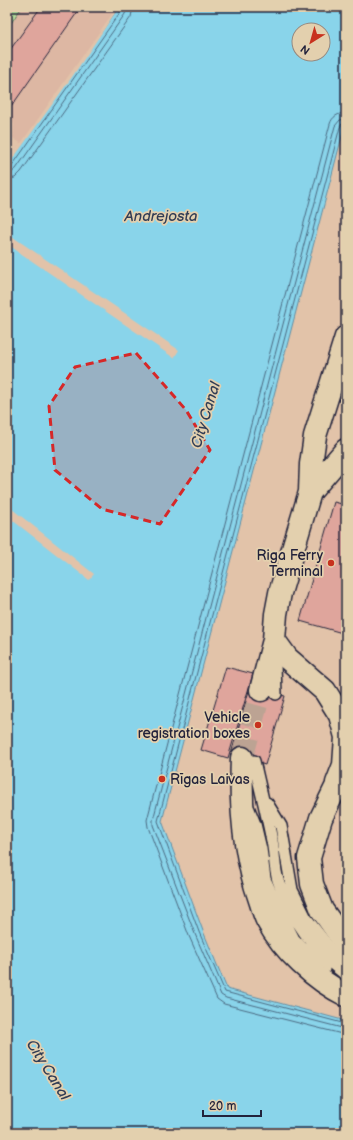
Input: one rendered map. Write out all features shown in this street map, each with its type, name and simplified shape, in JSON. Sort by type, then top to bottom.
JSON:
[{"type":"street","points":[[268,692],[276,614],[280,593],[310,492],[332,448],[346,337]]},
{"type":"street","points":[[310,492],[311,464],[332,448]]},
{"type":"street","points":[[274,640],[287,658],[325,691],[340,715],[346,738],[342,777],[321,818],[309,858],[312,884],[322,910],[346,944]]},
{"type":"street","points":[[248,760],[241,788],[242,816],[253,881],[267,920],[288,949],[311,972],[336,990],[346,994]]},
{"type":"lane","points":[[248,760],[262,794],[281,826],[292,890],[306,918],[328,946],[346,965]]},
{"type":"lane","points":[[241,788],[255,824],[261,849],[265,879],[294,939],[316,962],[346,984]]},
{"type":"lane","points":[[262,794],[273,845],[278,879],[292,913],[308,938],[335,967],[346,975]]},
{"type":"highlighted area","points":[[136,353],[186,410],[210,450],[160,524],[102,509],[55,470],[49,406],[75,367]]},
{"type":"shaded area","points":[[15,7],[119,7],[22,144],[13,138],[14,124],[7,116],[7,18]]},
{"type":"green space","points":[[7,7],[22,7],[7,29]]},
{"type":"water","name":"Andrejosta","points":[[119,7],[346,7],[346,121],[162,821],[203,931],[227,989],[346,1021],[346,1133],[7,1133],[7,166]]},
{"type":"pier","points":[[117,7],[119,7],[72,77],[7,167],[7,163]]},
{"type":"pier","points":[[7,233],[179,350],[174,358],[7,244]]},
{"type":"pier","points":[[7,505],[94,574],[89,580],[7,516]]},
{"type":"building","points":[[41,7],[81,7],[11,107],[7,104],[7,54]]},
{"type":"building","name":"Riga Ferry Terminal","points":[[334,502],[346,505],[346,634],[300,621]]},
{"type":"building","points":[[226,667],[253,674],[228,758],[201,750]]},
{"type":"building","name":"Vehicle registration boxes","points":[[250,687],[285,696],[265,765],[231,754]]},
{"type":"tunnel","points":[[242,758],[261,690]]},
{"type":"place","name":"Riga Ferry Terminal","points":[[331,563]]},
{"type":"place","name":"Vehicle registration boxes","points":[[258,725]]},
{"type":"place","name":"Rīgas Laivas","points":[[162,779]]},
{"type":"water label","name":"City Canal","points":[[206,415]]},
{"type":"water label","name":"City Canal","points":[[48,1070]]}]
